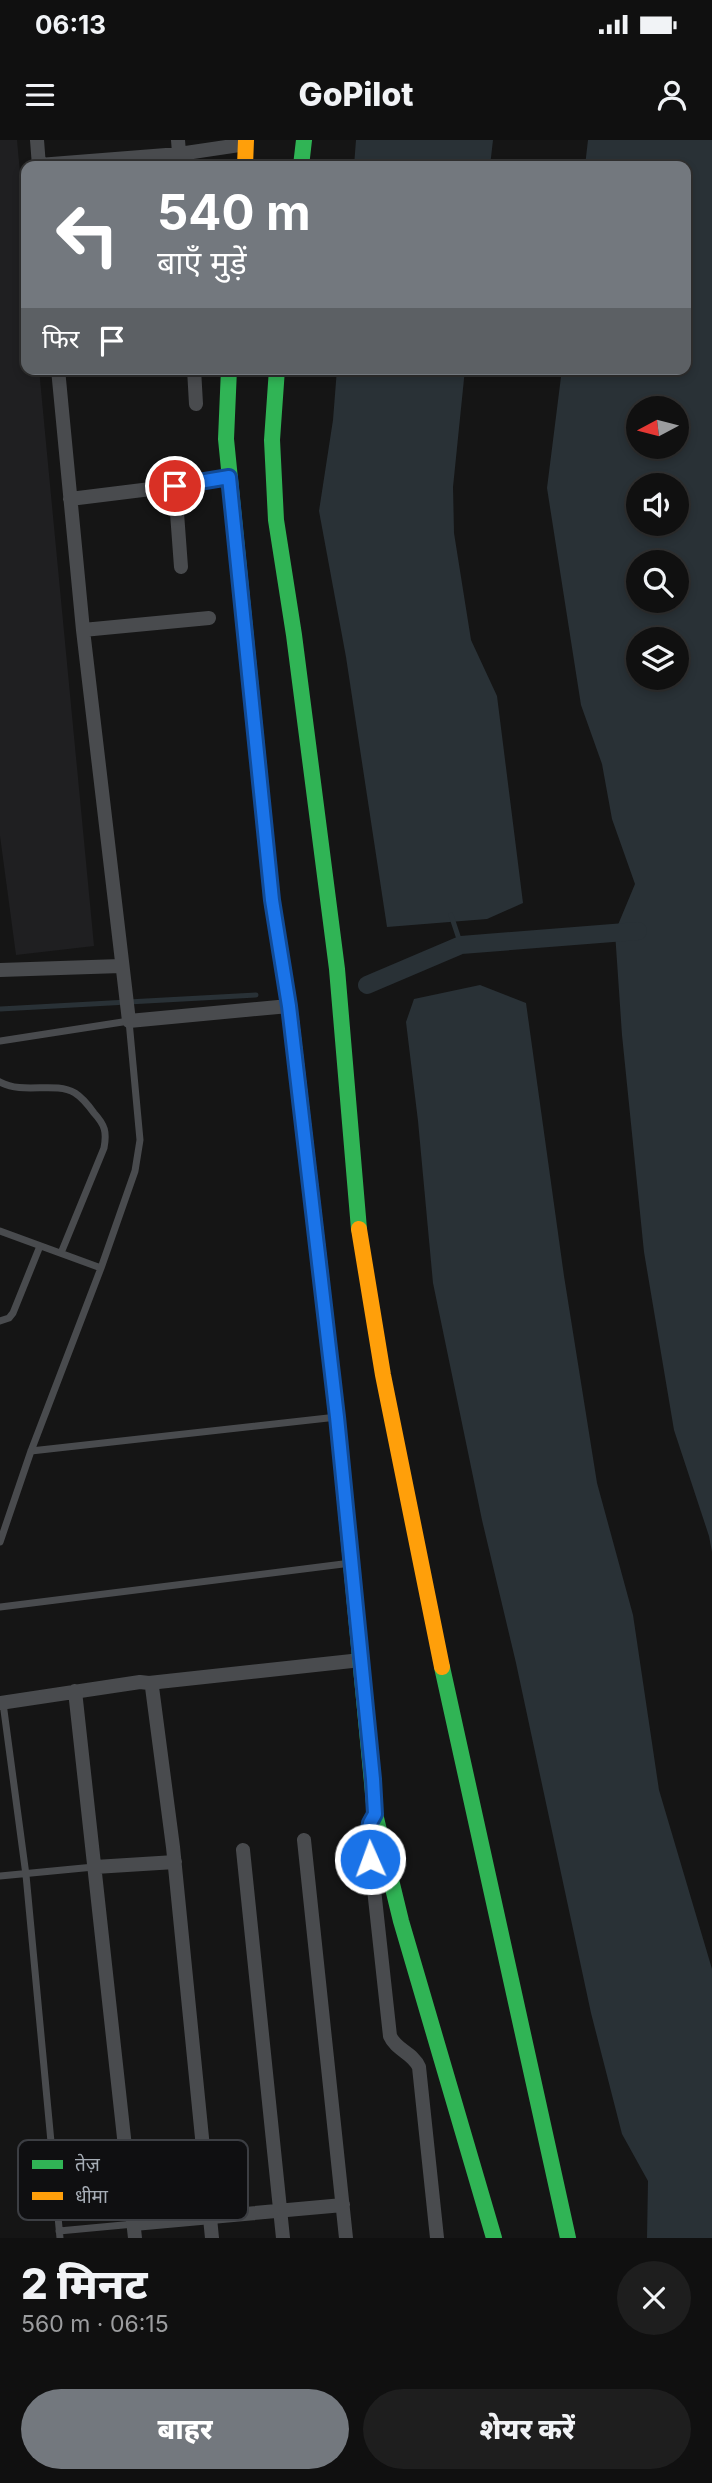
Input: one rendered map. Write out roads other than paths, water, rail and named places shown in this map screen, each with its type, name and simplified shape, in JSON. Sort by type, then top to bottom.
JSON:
[{"type":"street","points":[[37,140],[39,161]]},
{"type":"street","points":[[302,161],[304,140]]},
{"type":"street","points":[[93,161],[179,153],[246,142],[245,161]]},
{"type":"street","points":[[59,375],[83,630],[129,1021],[289,1006]]},
{"type":"street","points":[[194,375],[196,404]]},
{"type":"street","points":[[229,375],[226,413],[229,477],[272,900],[289,1006],[337,1417],[375,1814],[401,1920],[494,2238]]},
{"type":"street","points":[[276,375],[272,440],[276,520],[294,635],[337,969],[358,1223],[383,1375],[453,1722],[568,2238]]},
{"type":"street","points":[[70,499],[229,477]]},
{"type":"street","points":[[175,486],[181,567]]},
{"type":"street","points":[[83,630],[209,618]]},
{"type":"street","points":[[0,970],[122,973]]},
{"type":"street","points":[[1,1702],[140,1682],[360,1660]]},
{"type":"street","points":[[149,1683],[153,1693],[175,1861],[202,2140]]},
{"type":"street","points":[[75,1691],[125,2140]]},
{"type":"street","points":[[375,1814],[368,1834],[390,2036],[393,2043],[414,2058],[419,2067],[438,2238]]},
{"type":"street","points":[[304,1840],[346,2238]]},
{"type":"street","points":[[243,1850],[283,2238]]},
{"type":"street","points":[[95,1867],[175,1861]]},
{"type":"street","points":[[248,2214],[343,2205]]},
{"type":"street","points":[[135,2231],[198,2220]]},
{"type":"street","points":[[210,2220],[212,2238]]},
{"type":"lane","points":[[0,1041],[129,1021],[140,1140],[138,1157],[101,1268],[31,1451],[0,1542]]},
{"type":"lane","points":[[0,1083],[18,1089],[58,1088],[74,1092],[104,1125],[104,1147],[61,1253]]},
{"type":"lane","points":[[0,1231],[101,1268]]},
{"type":"lane","points":[[0,1321],[9,1318],[13,1313],[40,1246]]},
{"type":"lane","points":[[31,1451],[337,1417]]},
{"type":"lane","points":[[0,1607],[351,1563]]},
{"type":"lane","points":[[1,1702],[26,1875],[50,2140]]},
{"type":"lane","points":[[0,1876],[95,1867]]},
{"type":"lane","points":[[59,2234],[135,2231]]},
{"type":"waterway","points":[[451,915],[461,945]]},
{"type":"waterway","points":[[367,985],[461,945],[638,931]]},
{"type":"waterway","points":[[0,1009],[256,995]]}]
